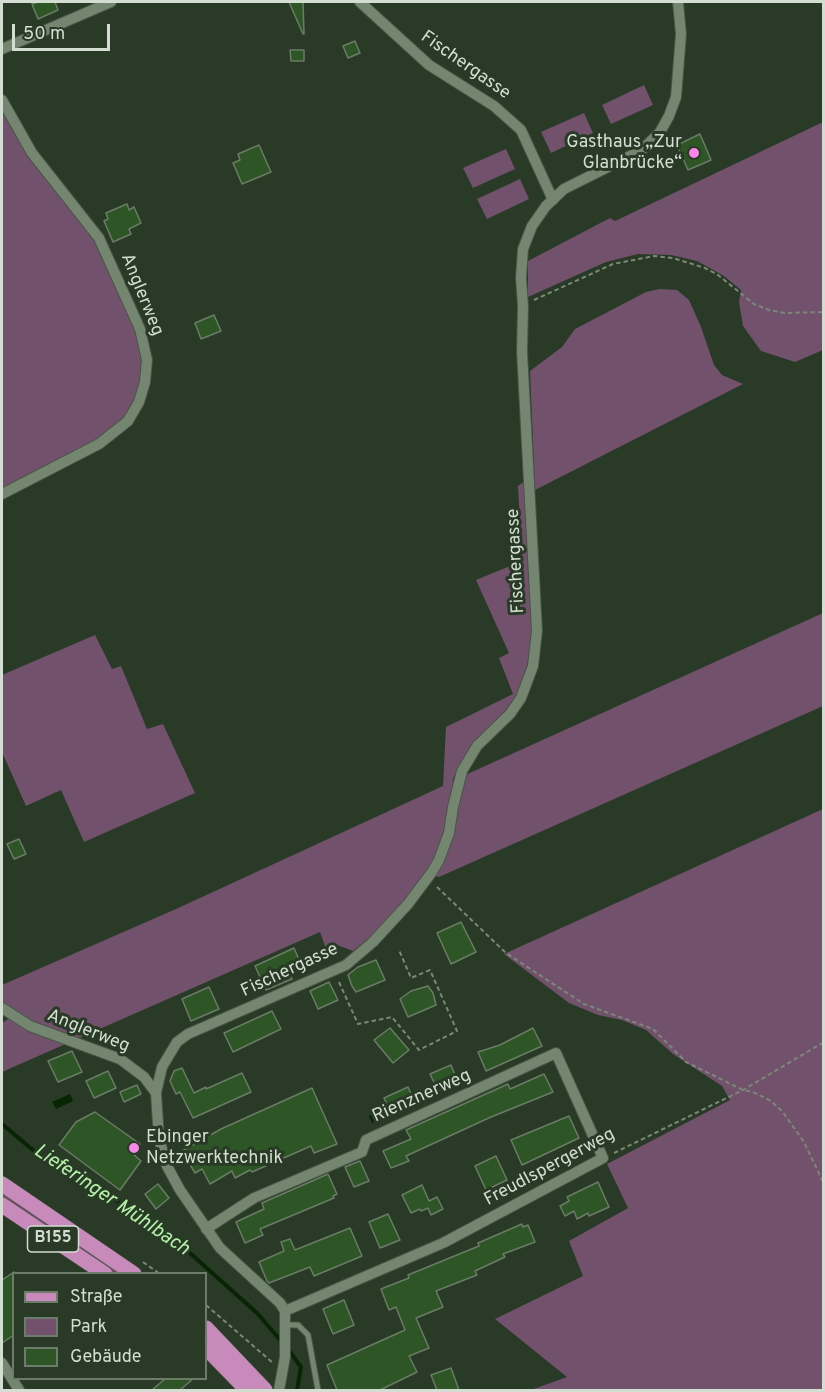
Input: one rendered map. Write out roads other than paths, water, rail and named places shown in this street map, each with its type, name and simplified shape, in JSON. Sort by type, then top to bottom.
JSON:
[{"type":"main road","name":"B155","points":[[2,1184],[131,1272]]},
{"type":"main road","name":"B155","points":[[2,1205],[102,1272]]},
{"type":"main road","points":[[207,1329],[265,1390]]},
{"type":"main road","points":[[207,1349],[246,1390]]},
{"type":"street","points":[[2,50],[111,2]]},
{"type":"street","name":"Fischergasse","points":[[360,2],[429,65],[494,106],[521,130],[553,200]]},
{"type":"street","name":"Fischergasse","points":[[285,1311],[280,1303],[220,1248],[180,1190],[165,1160],[159,1138],[156,1093],[162,1068],[177,1042],[188,1034],[346,965],[373,942],[428,878],[445,847],[462,771],[477,746],[510,714],[521,698],[533,666],[537,631],[522,352],[523,249],[531,226],[564,189],[642,150],[660,132],[676,97],[681,34],[678,2]]},
{"type":"street","name":"Anglerweg","points":[[2,100],[32,153],[99,238],[140,329],[147,360],[145,382],[139,402],[128,421],[99,444],[2,494]]},
{"type":"street","name":"Anglerweg","points":[[2,1008],[30,1026],[120,1059],[144,1077],[156,1093]]},
{"type":"street","name":"Rienznerweg","points":[[206,1228],[254,1198],[362,1152],[366,1140],[556,1053],[603,1158]]},
{"type":"street","name":"Freudlspergerweg","points":[[285,1311],[443,1243],[603,1158]]},
{"type":"street","points":[[279,1390],[286,1338],[285,1311]]},
{"type":"street","points":[[2,1363],[12,1379]]},
{"type":"lane","points":[[286,1325],[298,1326],[308,1335],[318,1390]]},
{"type":"waterway","name":"Lieferinger Mühlbach","points":[[2,1124],[40,1156],[137,1213],[172,1237],[257,1313],[282,1342]]},
{"type":"waterway","name":"Lieferinger Mühlbach","points":[[287,1348],[301,1367],[297,1390]]},
{"type":"place","name":"Gasthaus „Zur Glanbrücke“","points":[[694,153]]},
{"type":"place","name":"Ebinger Netzwerktechnik","points":[[134,1148]]}]
